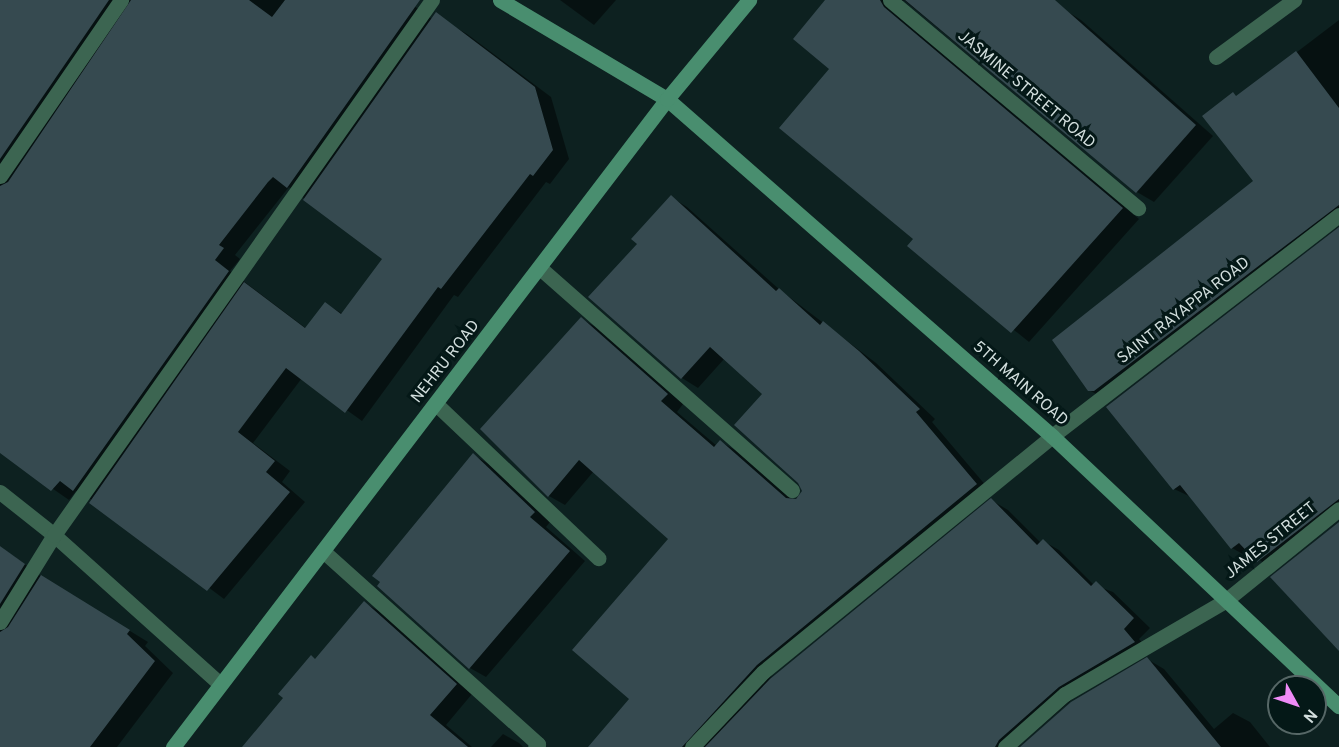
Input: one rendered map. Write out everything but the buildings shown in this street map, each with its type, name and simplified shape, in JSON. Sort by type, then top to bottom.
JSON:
[{"type":"street","points":[[0,176],[121,0]]},
{"type":"street","points":[[0,622],[54,535],[432,0]]},
{"type":"street","name":"5TH MAIN ROAD","points":[[500,0],[667,99],[1052,436],[1339,706]]},
{"type":"street","name":"NEHRU ROAD","points":[[173,747],[667,99],[749,0]]},
{"type":"street","name":"JASMINE STREET ROAD","points":[[890,0],[1138,208]]},
{"type":"street","points":[[1216,57],[1294,0]]},
{"type":"street","name":"SAINT RAYAPPA ROAD","points":[[692,747],[764,672],[1052,436],[1339,215]]},
{"type":"street","points":[[540,268],[792,490]]},
{"type":"street","points":[[436,404],[598,558]]},
{"type":"street","points":[[0,492],[54,535],[220,684]]},
{"type":"street","name":"JAMES STREET","points":[[1005,747],[1065,694],[1225,601],[1339,509]]},
{"type":"street","points":[[322,551],[538,744],[535,747]]}]
